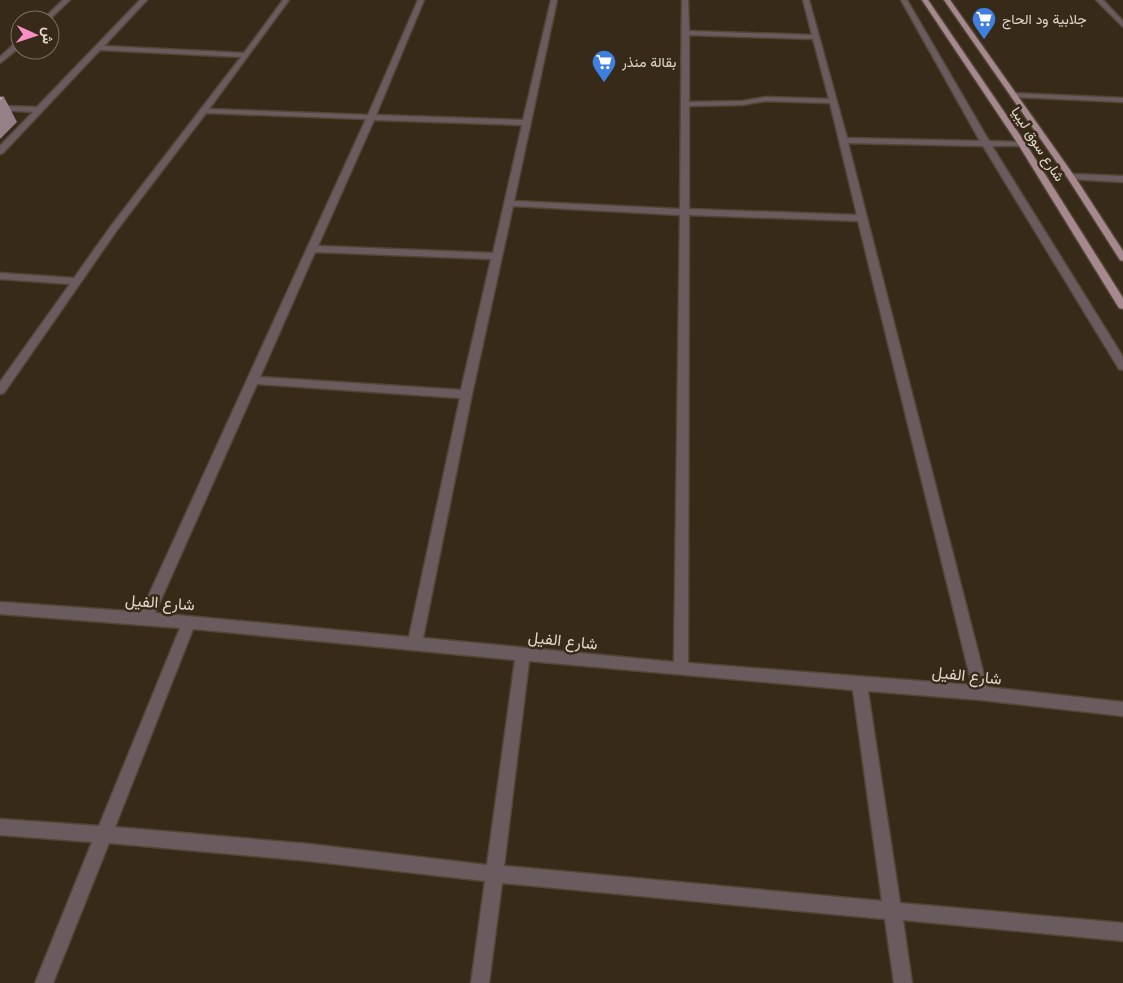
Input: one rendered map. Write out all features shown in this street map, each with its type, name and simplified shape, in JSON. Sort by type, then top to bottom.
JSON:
[{"type":"main road","name":"شارع سوق ليبيا","points":[[924,0],[1022,144],[1123,306]]},
{"type":"main road","name":"شارع سوق ليبيا","points":[[947,0],[1071,177],[1123,258]]},
{"type":"street","points":[[56,10],[67,0]]},
{"type":"street","points":[[0,152],[144,0]]},
{"type":"street","points":[[0,390],[76,281],[286,0]]},
{"type":"street","points":[[146,619],[371,118],[421,0]]},
{"type":"street","points":[[415,642],[466,394],[554,0]]},
{"type":"street","points":[[681,668],[685,0]]},
{"type":"street","points":[[806,0],[832,100],[845,140],[862,218],[981,693]]},
{"type":"street","points":[[904,0],[986,143],[1123,366]]},
{"type":"street","points":[[1100,0],[1123,25]]},
{"type":"street","points":[[686,33],[816,37]]},
{"type":"street","points":[[97,48],[246,55]]},
{"type":"street","points":[[0,61],[10,52]]},
{"type":"street","points":[[1014,95],[1123,100]]},
{"type":"street","points":[[685,104],[742,103],[760,99],[832,100]]},
{"type":"street","points":[[0,108],[40,110]]},
{"type":"street","points":[[204,111],[526,123]]},
{"type":"street","points":[[845,140],[1022,144]]},
{"type":"street","points":[[1071,177],[1123,179]]},
{"type":"street","points":[[509,203],[684,212],[862,218]]},
{"type":"street","points":[[311,249],[496,256]]},
{"type":"street","points":[[0,276],[76,281]]},
{"type":"street","points":[[253,380],[466,394]]},
{"type":"street","name":"شارع الفيل","points":[[0,608],[415,642],[681,668],[981,693],[1123,709]]},
{"type":"street","points":[[44,983],[189,622]]},
{"type":"street","points":[[480,983],[523,653]]},
{"type":"street","points":[[859,682],[903,983]]},
{"type":"street","points":[[0,827],[104,834],[428,865],[494,874],[1123,932]]},
{"type":"place","name":"جلابية ود الحاج","points":[[984,40]]},
{"type":"place","name":"بقالة منذر","points":[[604,83]]}]
